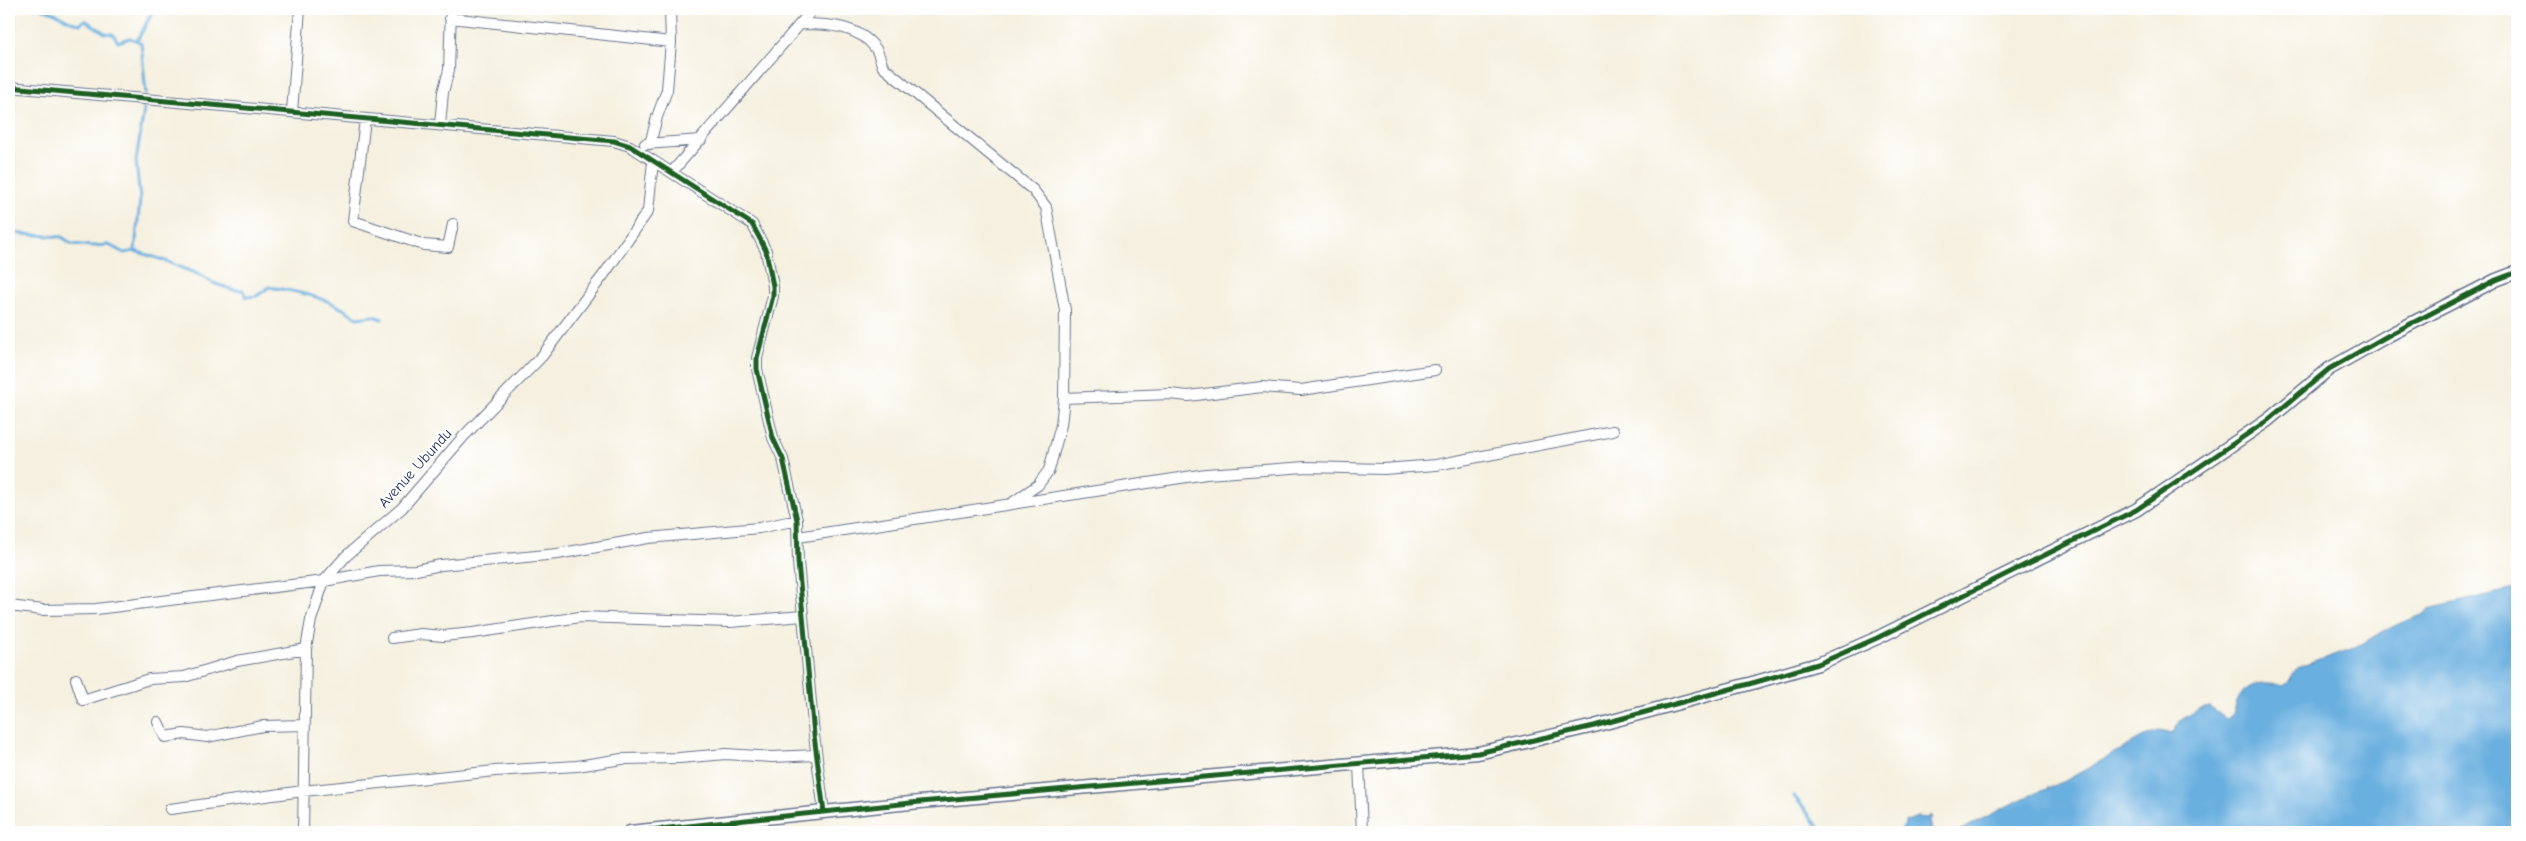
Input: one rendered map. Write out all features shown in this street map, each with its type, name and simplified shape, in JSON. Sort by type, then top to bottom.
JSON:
[{"type":"street","points":[[292,112],[300,9]]},
{"type":"street","points":[[650,144],[654,124],[667,90],[671,42],[670,9]]},
{"type":"street","points":[[672,172],[813,9]]},
{"type":"street","points":[[440,126],[443,92],[449,70],[450,14],[671,42]]},
{"type":"street","points":[[800,24],[829,24],[858,33],[876,49],[883,67],[1033,190],[1046,207],[1065,310],[1062,425],[1049,470],[1038,485],[1010,504]]},
{"type":"street","points":[[9,87],[614,141],[630,146],[752,224],[766,251],[772,274],[773,296],[757,358],[757,370],[773,438],[783,459],[797,520],[803,616],[816,755],[824,812]]},
{"type":"street","points":[[365,119],[353,221],[424,246],[448,247],[453,224]]},
{"type":"street","points":[[630,146],[701,140]]},
{"type":"street","name":"Avenue Ubundu","points":[[303,832],[306,649],[311,620],[324,581],[346,556],[402,508],[463,437],[542,356],[576,314],[648,211],[653,161]]},
{"type":"street","points":[[630,832],[1252,771],[1478,753],[1594,726],[1818,664],[1877,638],[2136,510],[2268,420],[2329,369],[2389,335],[2496,280],[2517,272]]},
{"type":"street","points":[[1064,398],[1170,394],[1188,396],[1269,387],[1301,390],[1436,370]]},
{"type":"street","points":[[798,537],[1206,474],[1252,469],[1334,466],[1402,469],[1436,465],[1613,431]]},
{"type":"street","points":[[9,606],[42,610],[96,609],[324,581],[379,571],[416,570],[441,565],[558,554],[653,538],[759,528],[797,520]]},
{"type":"street","points":[[392,638],[421,634],[438,636],[473,633],[580,617],[730,622],[803,616]]},
{"type":"street","points":[[76,679],[83,700],[149,679],[184,676],[246,659],[306,649]]},
{"type":"street","points":[[158,722],[164,737],[184,734],[207,737],[263,726],[304,725]]},
{"type":"street","points":[[170,809],[303,792],[495,771],[577,766],[622,759],[679,758],[726,754],[772,757],[816,755]]},
{"type":"street","points":[[1358,764],[1362,832]]},
{"type":"water","points":[[2517,588],[2517,832],[1957,832],[2017,801],[2065,781],[2149,734],[2159,731],[2172,734],[2181,720],[2199,709],[2210,707],[2226,719],[2231,717],[2243,693],[2253,686],[2271,683],[2283,686],[2299,667],[2351,649],[2396,625],[2423,615],[2429,609]]},
{"type":"water","points":[[1930,815],[1933,817],[1930,821],[1932,831],[1904,832],[1905,822],[1917,817],[1929,818]]},
{"type":"waterway","points":[[43,9],[75,23],[80,24],[85,20],[105,33],[113,34],[118,42],[130,38],[141,43],[146,94]]},
{"type":"waterway","points":[[137,41],[154,9]]},
{"type":"waterway","points":[[135,251],[140,199],[136,161],[144,109]]},
{"type":"waterway","points":[[9,233],[62,237],[72,244],[109,245],[124,253],[135,251],[160,259],[200,275],[213,283],[234,290],[243,290],[246,297],[257,296],[269,287],[315,297],[337,305],[357,318],[373,316],[382,319]]},
{"type":"waterway","points":[[1794,796],[1823,832]]},
{"type":"waterway","points":[[1900,832],[1904,827]]},
{"type":"cycle path","points":[[9,87],[614,141],[630,146],[752,224],[766,251],[773,286],[773,296],[757,358],[757,369],[773,438],[783,459],[797,520],[798,562],[814,735],[824,812]]},
{"type":"cycle path","points":[[630,832],[920,802],[1478,753],[1594,726],[1818,664],[1877,638],[2136,510],[2268,420],[2329,369],[2389,335],[2496,280],[2517,272]]}]
